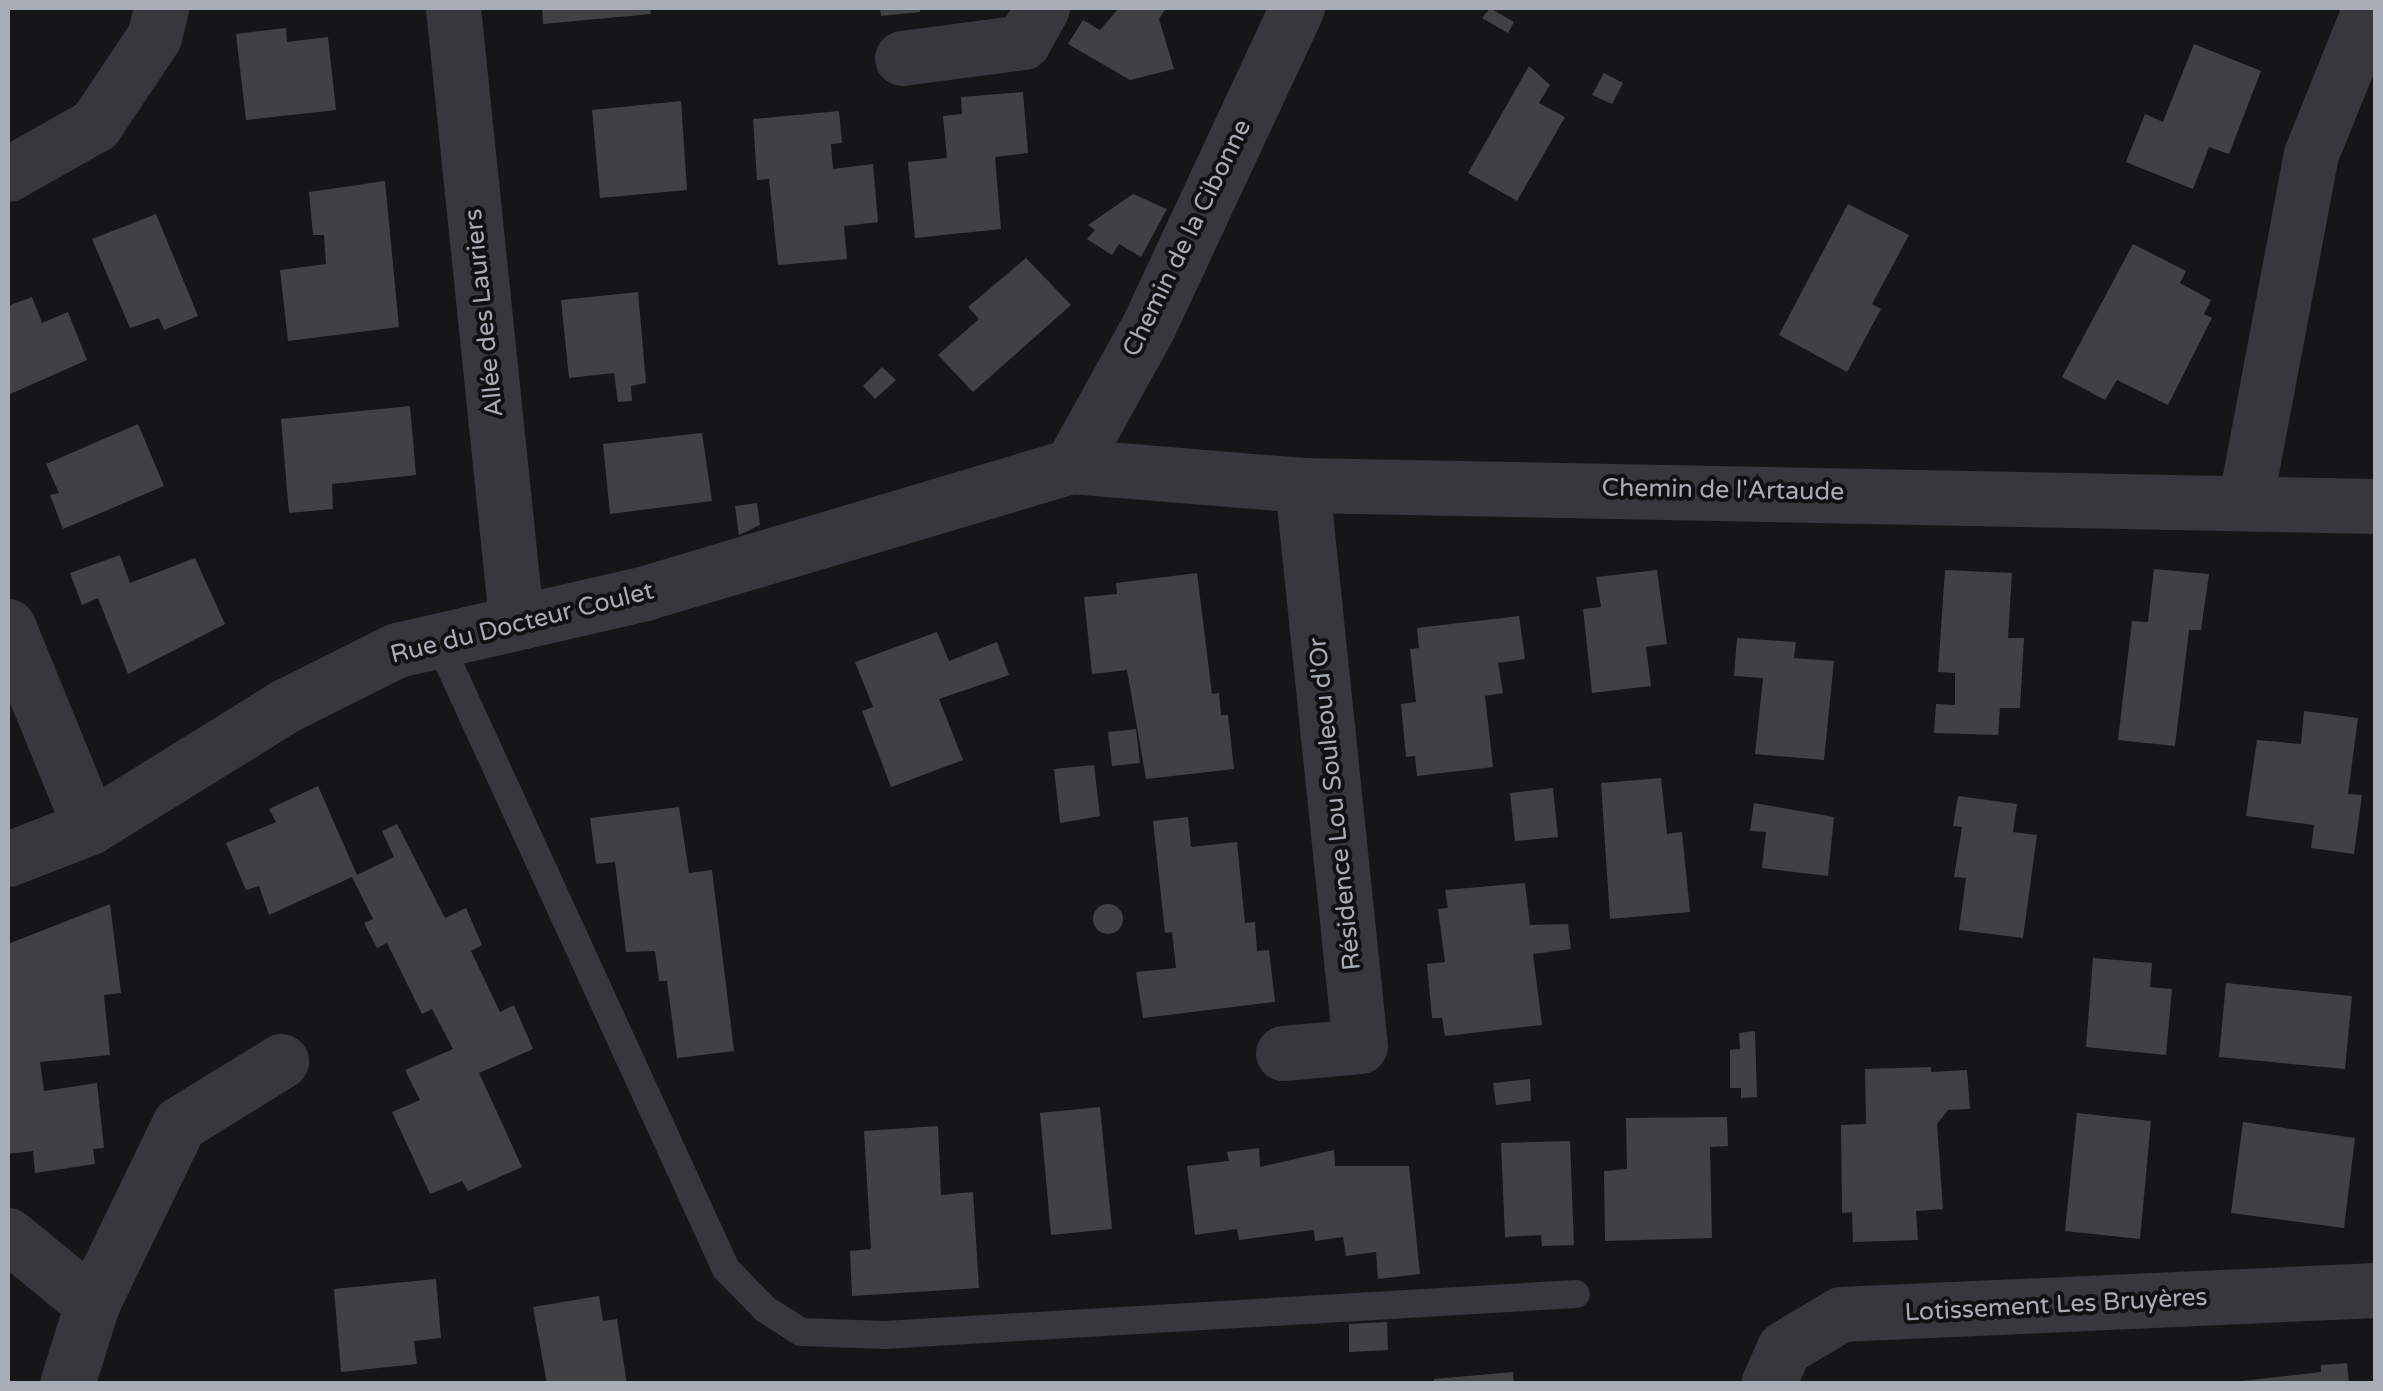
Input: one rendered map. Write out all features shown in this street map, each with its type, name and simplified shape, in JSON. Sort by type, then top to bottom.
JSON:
[{"type":"street","points":[[8,174],[95,125],[154,37],[161,8]]},
{"type":"street","name":"Allée des Lauriers","points":[[453,8],[516,620]]},
{"type":"street","points":[[902,58],[1023,42],[1042,8]]},
{"type":"street","name":"Chemin de la Cibonne","points":[[1071,466],[1148,324],[1298,8]]},
{"type":"street","points":[[2245,503],[2311,154],[2370,8]]},
{"type":"street","name":"Rue du Docteur Coulet","points":[[8,859],[90,826],[287,705],[398,650],[516,620],[646,594],[1071,466]]},
{"type":"street","name":"Chemin de l'Artaude","points":[[1071,466],[1302,485],[2376,506]]},
{"type":"street","name":"Résidence Lou Souleou d'Or","points":[[1283,1053],[1360,1046],[1302,485]]},
{"type":"street","points":[[8,626],[90,826]]},
{"type":"street","points":[[67,1384],[92,1304],[179,1124],[282,1062]]},
{"type":"street","points":[[8,1235],[92,1304]]},
{"type":"street","name":"Lotissement Les Bruyères","points":[[1768,1384],[1784,1348],[1841,1314],[2376,1290]]},
{"type":"lane","points":[[438,640],[726,1269],[766,1309],[802,1332],[885,1335],[1576,1294]]},
{"type":"building","points":[[542,8],[650,8],[651,14],[543,24]]},
{"type":"building","points":[[880,8],[920,8],[920,12],[881,16]]},
{"type":"building","points":[[1119,8],[1166,8],[1159,19],[1174,69],[1130,80],[1068,44],[1083,20],[1100,30]]},
{"type":"building","points":[[1490,8],[1514,22],[1508,33],[1482,18]]},
{"type":"building","points":[[286,28],[287,42],[328,37],[336,110],[246,120],[236,34]]},
{"type":"building","points":[[2194,44],[2261,71],[2229,154],[2209,147],[2193,189],[2126,162],[2145,114],[2163,122]]},
{"type":"building","points":[[1529,66],[1550,85],[1539,103],[1565,117],[1517,201],[1468,173]]},
{"type":"building","points":[[1604,73],[1623,83],[1612,104],[1592,95]]},
{"type":"building","points":[[1023,92],[1028,153],[995,157],[1001,229],[915,238],[908,162],[947,158],[943,116],[962,114],[961,97]]},
{"type":"building","points":[[681,101],[687,190],[600,198],[592,110]]},
{"type":"building","points":[[839,111],[842,143],[831,144],[833,169],[873,164],[878,222],[844,226],[847,259],[778,265],[769,179],[757,180],[753,119]]},
{"type":"building","points":[[385,181],[399,327],[288,341],[280,270],[326,264],[324,235],[313,235],[309,192]]},
{"type":"building","points":[[1133,194],[1167,209],[1141,257],[1119,244],[1112,255],[1087,239],[1095,230],[1088,225]]},
{"type":"building","points":[[1848,204],[1909,235],[1872,304],[1881,309],[1847,372],[1779,335]]},
{"type":"building","points":[[156,214],[198,316],[164,330],[159,318],[130,328],[92,239]]},
{"type":"building","points":[[2133,244],[2186,271],[2180,283],[2211,300],[2204,314],[2212,318],[2168,405],[2117,380],[2105,400],[2062,377]]},
{"type":"building","points":[[1026,258],[1071,305],[973,392],[938,355],[979,319],[968,307]]},
{"type":"building","points":[[638,292],[646,383],[631,386],[632,401],[618,402],[614,373],[569,378],[561,300]]},
{"type":"building","points":[[32,297],[42,323],[68,312],[87,360],[8,395],[8,306]]},
{"type":"building","points":[[882,367],[896,380],[875,399],[863,386]]},
{"type":"building","points":[[410,406],[416,475],[332,484],[333,509],[289,513],[281,419]]},
{"type":"building","points":[[138,424],[164,486],[63,529],[50,495],[59,493],[46,464]]},
{"type":"building","points":[[702,433],[712,501],[610,514],[603,444]]},
{"type":"building","points":[[757,503],[760,525],[739,535],[735,506]]},
{"type":"building","points":[[120,555],[130,583],[195,558],[225,624],[128,674],[98,598],[82,605],[70,573]]},
{"type":"building","points":[[2154,569],[2209,574],[2201,630],[2189,630],[2175,746],[2118,740],[2132,621],[2148,622]]},
{"type":"building","points":[[1657,570],[1667,644],[1646,647],[1651,686],[1592,693],[1583,609],[1601,607],[1596,577]]},
{"type":"building","points":[[1945,570],[2012,573],[2008,638],[2024,638],[2020,708],[2000,708],[1998,735],[1934,733],[1936,704],[1955,705],[1955,673],[1938,672]]},
{"type":"building","points":[[1197,573],[1212,694],[1219,693],[1221,715],[1228,715],[1234,769],[1146,779],[1127,670],[1092,674],[1084,597],[1117,594],[1116,583]]},
{"type":"building","points":[[1519,616],[1525,659],[1498,663],[1503,693],[1485,696],[1493,767],[1417,776],[1415,756],[1406,757],[1401,704],[1416,702],[1410,649],[1419,648],[1417,628]]},
{"type":"building","points":[[937,632],[949,661],[997,642],[1009,675],[939,699],[963,760],[891,787],[862,711],[873,707],[855,662]]},
{"type":"building","points":[[1737,638],[1796,642],[1794,658],[1834,661],[1824,760],[1755,754],[1763,678],[1734,676]]},
{"type":"building","points":[[2304,711],[2358,718],[2348,794],[2362,795],[2354,854],[2311,848],[2314,825],[2246,816],[2257,740],[2301,744]]},
{"type":"building","points":[[1136,729],[1140,763],[1112,766],[1108,732]]},
{"type":"building","points":[[1094,765],[1100,816],[1060,823],[1054,769]]},
{"type":"building","points":[[1661,778],[1667,834],[1682,832],[1690,912],[1610,919],[1601,783]]},
{"type":"building","points":[[318,786],[357,875],[394,857],[382,831],[397,824],[445,918],[466,908],[482,945],[471,951],[500,1012],[514,1005],[533,1049],[479,1073],[522,1167],[468,1191],[462,1181],[430,1194],[392,1112],[420,1100],[405,1070],[453,1049],[432,1009],[422,1014],[387,943],[377,948],[364,923],[373,919],[352,877],[269,915],[259,886],[246,890],[226,843],[276,822],[269,809]]},
{"type":"building","points":[[1553,788],[1558,837],[1515,841],[1510,793]]},
{"type":"building","points":[[1958,796],[2017,804],[2013,832],[2037,835],[2023,938],[1959,930],[1966,878],[1954,877],[1962,827],[1953,826]]},
{"type":"building","points":[[1754,803],[1834,817],[1828,876],[1762,868],[1766,832],[1750,831]]},
{"type":"building","points":[[679,807],[689,873],[712,870],[734,1051],[677,1058],[667,981],[659,981],[655,951],[626,952],[615,862],[596,864],[590,818]]},
{"type":"building","points":[[1188,817],[1191,847],[1237,842],[1245,923],[1255,922],[1257,951],[1269,950],[1275,1002],[1143,1018],[1136,972],[1176,968],[1172,932],[1165,933],[1153,821]]},
{"type":"building","points":[[1525,883],[1530,925],[1568,924],[1571,949],[1533,954],[1542,1025],[1445,1036],[1442,1018],[1432,1018],[1427,964],[1445,962],[1438,909],[1448,908],[1445,890]]},
{"type":"building","points":[[110,904],[121,993],[104,995],[110,1055],[40,1062],[44,1091],[97,1083],[104,1148],[93,1149],[95,1164],[35,1173],[33,1151],[8,1154],[8,944]]},
{"type":"building","points":[[1108,904],[1119,908],[1123,919],[1119,930],[1108,934],[1097,930],[1093,919],[1097,908]]},
{"type":"building","points":[[2093,958],[2152,963],[2150,987],[2172,989],[2166,1055],[2086,1047]]},
{"type":"building","points":[[2226,983],[2352,996],[2345,1069],[2219,1057]]},
{"type":"building","points":[[1755,1031],[1757,1097],[1741,1098],[1741,1088],[1730,1088],[1730,1050],[1740,1049],[1739,1033]]},
{"type":"building","points":[[1931,1067],[1931,1072],[1967,1070],[1970,1109],[1948,1110],[1937,1124],[1943,1209],[1916,1211],[1918,1240],[1853,1242],[1852,1212],[1842,1213],[1841,1125],[1866,1124],[1865,1069]]},
{"type":"building","points":[[1530,1079],[1531,1101],[1496,1105],[1493,1083]]},
{"type":"building","points":[[1100,1107],[1112,1229],[1051,1235],[1040,1113]]},
{"type":"building","points":[[2077,1113],[2151,1121],[2140,1239],[2065,1231]]},
{"type":"building","points":[[1727,1117],[1728,1146],[1710,1147],[1712,1238],[1605,1241],[1604,1171],[1627,1169],[1626,1118]]},
{"type":"building","points":[[2243,1122],[2355,1138],[2344,1228],[2231,1213]]},
{"type":"building","points":[[938,1126],[941,1195],[973,1192],[979,1288],[852,1296],[850,1251],[871,1249],[864,1131]]},
{"type":"building","points":[[1570,1141],[1574,1245],[1542,1246],[1541,1235],[1505,1237],[1501,1143]]},
{"type":"building","points":[[1259,1148],[1260,1167],[1334,1150],[1335,1166],[1409,1166],[1420,1274],[1378,1279],[1376,1252],[1346,1256],[1343,1237],[1315,1241],[1314,1230],[1239,1240],[1237,1229],[1195,1235],[1187,1166],[1229,1161],[1227,1152]]},
{"type":"building","points":[[436,1279],[441,1338],[414,1341],[417,1364],[341,1372],[334,1289]]},
{"type":"building","points":[[599,1296],[603,1321],[617,1319],[627,1384],[547,1384],[533,1307]]},
{"type":"building","points":[[1387,1322],[1388,1350],[1349,1352],[1349,1324]]},
{"type":"building","points":[[2347,1363],[2349,1384],[2217,1384],[2321,1372],[2321,1365]]},
{"type":"building","points":[[1513,1372],[1514,1384],[1434,1384],[1434,1379]]}]
